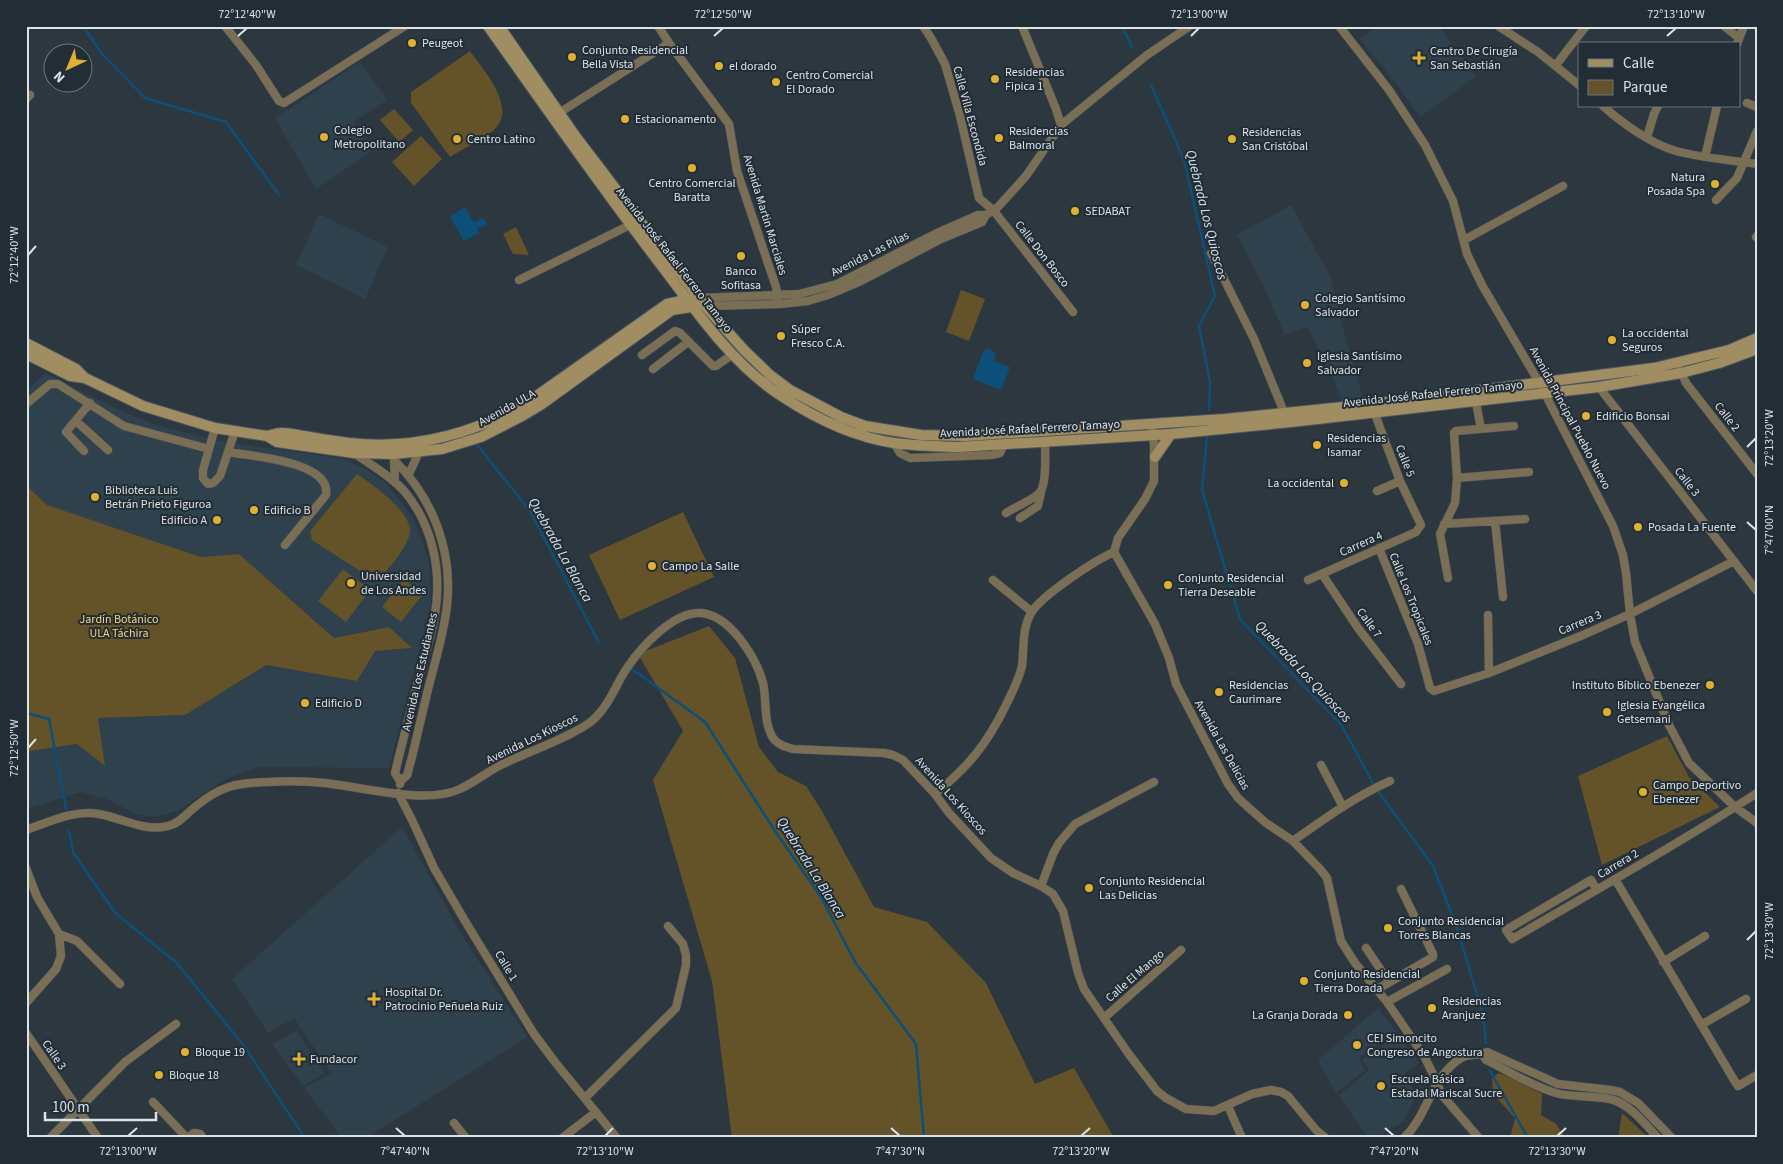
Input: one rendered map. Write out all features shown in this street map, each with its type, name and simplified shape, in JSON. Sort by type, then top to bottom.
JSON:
[{"type":"street","points":[[226,26],[256,65],[279,101],[284,103],[405,26]]},
{"type":"street","name":"Avenida José Rafael Ferrero Tamayo","points":[[488,26],[630,225],[689,303],[733,354],[776,392],[810,413],[861,435],[894,443],[958,447],[1045,442],[1153,430],[1284,412],[1373,409],[1476,402],[1599,387],[1680,368],[1719,363],[1757,349]]},
{"type":"street","name":"Avenida José Rafael Ferrero Tamayo","points":[[500,26],[581,144],[702,302],[744,350],[770,376],[790,390],[806,400],[854,423],[904,433],[942,436],[1153,430],[1171,434],[1373,409],[1471,390],[1540,384],[1654,368],[1680,368],[1757,338]]},
{"type":"street","name":"Avenida Martin Marciales","points":[[658,26],[729,124],[732,132],[737,171],[780,304]]},
{"type":"street","name":"Calle Villa Escondida","points":[[923,26],[944,64],[960,116],[979,198],[994,211]]},
{"type":"street","points":[[1022,26],[1061,125]]},
{"type":"street","name":"Avenida Las Pilas","points":[[702,302],[799,294],[837,284],[937,233],[978,215],[986,215],[994,211],[1026,176],[1061,125],[1146,55],[1190,26]]},
{"type":"street","name":"Avenida Principal Pueblo Nuevo","points":[[1339,26],[1390,90],[1418,133],[1453,201],[1467,254],[1482,285],[1540,384],[1613,526],[1623,555],[1635,642],[1669,725],[1689,763],[1735,807],[1757,823]]},
{"type":"street","points":[[1498,26],[1523,41],[1578,84]]},
{"type":"street","points":[[1556,65],[1586,26]]},
{"type":"street","points":[[1724,26],[1738,41],[1744,26]]},
{"type":"street","points":[[560,114],[669,43]]},
{"type":"street","points":[[1747,104],[1757,107]]},
{"type":"street","points":[[1605,108],[1646,137],[1674,151],[1757,164]]},
{"type":"street","points":[[1646,137],[1657,108]]},
{"type":"street","points":[[1705,157],[1717,108]]},
{"type":"street","points":[[1716,200],[1737,178],[1757,131]]},
{"type":"street","points":[[1464,240],[1563,186]]},
{"type":"street","name":"Calle Don Bosco","points":[[994,211],[1073,312]]},
{"type":"street","name":"Avenida Las Pilas","points":[[702,302],[780,304],[808,301],[848,288],[941,239],[982,222],[986,215]]},
{"type":"street","points":[[519,280],[630,225]]},
{"type":"street","points":[[1211,254],[1254,340],[1284,412]]},
{"type":"street","name":"Avenida ULA","points":[[267,436],[281,432],[352,443],[392,453],[442,438],[494,421],[528,402],[667,304],[702,302]]},
{"type":"street","name":"Avenida ULA","points":[[26,354],[70,376],[85,378],[143,406],[216,428],[267,436],[277,442],[354,453],[419,452],[442,449],[482,437],[502,428],[542,404],[672,310],[689,303]]},
{"type":"street","points":[[642,355],[675,331],[680,333],[713,366],[716,366],[733,354]]},
{"type":"street","points":[[652,369],[688,342]]},
{"type":"street","name":"Avenida ULA","points":[[26,343],[76,369],[85,378]]},
{"type":"street","name":"Calle 2","points":[[1680,368],[1697,397],[1757,474]]},
{"type":"street","points":[[26,404],[50,384],[54,384],[124,426],[209,449]]},
{"type":"street","name":"Calle 3","points":[[1599,387],[1757,591]]},
{"type":"street","points":[[1476,402],[1481,429]]},
{"type":"street","points":[[84,451],[66,434],[67,430],[90,404]]},
{"type":"street","name":"Calle 5","points":[[1373,409],[1400,481],[1421,525]]},
{"type":"street","points":[[76,421],[108,450]]},
{"type":"street","points":[[1448,578],[1440,534],[1453,508],[1457,478],[1454,433],[1456,431],[1514,426]]},
{"type":"street","points":[[216,428],[203,470],[203,478],[208,484],[217,481],[234,431]]},
{"type":"street","points":[[935,794],[957,776],[973,759],[996,726],[1014,690],[1022,666],[1025,633],[1032,612],[1051,593],[1098,559],[1114,552],[1118,538],[1137,511],[1154,481],[1153,430]]},
{"type":"street","points":[[1154,457],[1171,434]]},
{"type":"street","points":[[1020,518],[1038,506],[1044,485],[1045,442]]},
{"type":"street","points":[[228,452],[294,463],[319,478],[324,484],[327,490],[326,495],[285,545]]},
{"type":"street","points":[[408,474],[419,452]]},
{"type":"street","name":"Avenida Los Estudiantes","points":[[354,453],[395,482],[405,493],[426,525],[433,545],[438,578],[435,614],[395,773],[400,781]]},
{"type":"street","points":[[392,453],[395,482]]},
{"type":"street","name":"Avenida Los Estudiantes","points":[[392,453],[426,501],[435,519],[445,555],[449,588],[438,650],[415,744],[406,776],[400,781],[398,793]]},
{"type":"street","points":[[1457,478],[1529,472]]},
{"type":"street","points":[[1377,491],[1400,481]]},
{"type":"street","points":[[1006,513],[1041,492]]},
{"type":"street","points":[[1444,524],[1525,519]]},
{"type":"street","points":[[1495,521],[1503,597]]},
{"type":"street","name":"Carrera 4","points":[[1308,580],[1416,532],[1421,525]]},
{"type":"street","name":"Calle Los Tropicales","points":[[1379,548],[1418,644],[1430,688]]},
{"type":"street","name":"Avenida Las Delicias","points":[[1114,552],[1155,624],[1169,658],[1176,684],[1228,784],[1248,808],[1293,841],[1309,856],[1327,878],[1341,941],[1355,963],[1387,1002],[1424,1056],[1437,1082],[1440,1094],[1479,1138]]},
{"type":"street","name":"Carrera 3","points":[[1430,688],[1437,691],[1489,673],[1630,614],[1734,562]]},
{"type":"street","name":"Calle 7","points":[[1322,574],[1358,628],[1401,684]]},
{"type":"street","points":[[993,580],[1032,612]]},
{"type":"street","name":"Avenida Los Kioscos","points":[[26,830],[58,818],[85,813],[99,814],[152,828],[170,826],[212,795],[233,784],[311,782],[425,795],[457,791],[500,765],[550,744],[596,718],[614,694],[625,670],[659,632],[687,614],[702,613],[725,623],[743,642],[757,667],[763,683],[770,731],[774,740],[781,746],[815,751],[893,755],[903,760],[991,858],[1013,874],[1054,894],[1063,911],[1080,981],[1144,1073],[1166,1098],[1186,1109],[1214,1111],[1228,1106],[1241,1098],[1263,1091],[1281,1092],[1291,1100],[1316,1130],[1326,1138]]},
{"type":"street","points":[[1488,615],[1489,673]]},
{"type":"street","points":[[1321,764],[1343,807]]},
{"type":"street","points":[[1293,841],[1327,816],[1390,781]]},
{"type":"street","points":[[1041,886],[1053,854],[1074,824],[1154,782]]},
{"type":"street","name":"Calle 1","points":[[398,793],[434,868],[534,1034],[617,1138]]},
{"type":"street","name":"Carrera 2","points":[[1512,939],[1506,930],[1591,880],[1597,890],[1757,793]]},
{"type":"street","points":[[26,868],[37,897],[59,934],[61,956],[56,969],[26,1002]]},
{"type":"street","points":[[1615,879],[1738,1086],[1757,1075]]},
{"type":"street","points":[[1376,990],[1433,958],[1433,954],[1401,888]]},
{"type":"street","points":[[584,1098],[676,1008],[686,965],[686,955],[683,944],[668,926]]},
{"type":"street","points":[[59,934],[77,940],[120,984]]},
{"type":"street","points":[[1663,962],[1705,936]]},
{"type":"street","points":[[1366,948],[1389,982]]},
{"type":"street","name":"Calle El Mango","points":[[1104,1018],[1181,950]]},
{"type":"street","points":[[1387,1002],[1447,969]]},
{"type":"street","points":[[1702,1025],[1746,999]]},
{"type":"street","points":[[50,1138],[125,1062],[176,1024]]},
{"type":"street","name":"Calle 3","points":[[26,1033],[98,1138]]},
{"type":"street","points":[[1404,1138],[1413,1130],[1437,1082],[1460,1059],[1472,1054],[1488,1052],[1558,1084],[1620,1092],[1638,1103],[1672,1138]]},
{"type":"street","points":[[1482,1054],[1486,1060],[1555,1093],[1608,1098],[1618,1102],[1631,1111],[1658,1138]]},
{"type":"street","points":[[153,1102],[187,1138],[194,1133],[200,1134],[203,1138]]},
{"type":"street","points":[[1228,1106],[1242,1138]]},
{"type":"street","points":[[562,1138],[596,1112]]},
{"type":"street","points":[[454,1123],[466,1138]]},
{"type":"street","points":[[1234,1138],[1238,1129]]},
{"type":"shaded area","name":"Centro De Cirugía San Sebastián","points":[[1377,26],[1439,26],[1476,76],[1420,117],[1360,39]]},
{"type":"shaded area","name":"Colegio Metropolitano","points":[[360,62],[387,100],[353,122],[371,152],[316,189],[275,118]]},
{"type":"shaded area","name":"Colegio Santísimo Salvador","points":[[1291,205],[1331,278],[1363,399],[1342,401],[1332,375],[1307,327],[1285,335],[1264,287],[1237,235]]},
{"type":"shaded area","points":[[319,214],[388,247],[365,299],[296,265]]},
{"type":"shaded area","name":"Universidad de Los Andes","points":[[45,373],[115,408],[150,423],[218,441],[344,459],[369,471],[387,484],[414,519],[429,562],[431,603],[389,768],[258,767],[224,780],[177,811],[155,817],[136,814],[107,799],[81,792],[26,809],[26,761],[30,751],[77,744],[104,765],[98,718],[184,715],[266,665],[357,681],[374,651],[411,648],[389,627],[334,638],[239,554],[201,557],[47,505],[26,485],[26,391]]},
{"type":"shaded area","name":"Hospital Dr. Patrocinio Peñuela Ruiz","points":[[402,827],[462,935],[527,1037],[366,1138],[342,1138],[304,1088],[331,1073],[294,1018],[268,1033],[232,979]]},
{"type":"shaded area","name":"CEI Simoncito Congreso de Angostura","points":[[1378,1008],[1396,1032],[1359,1058],[1365,1070],[1336,1093],[1318,1060]]},
{"type":"shaded area","name":"Fundacor","points":[[296,1031],[325,1073],[303,1086],[272,1044]]},
{"type":"shaded area","name":"Escuela Básica Estadal Mariscal Sucre","points":[[1398,1035],[1419,1063],[1403,1075],[1417,1093],[1404,1121],[1376,1138],[1368,1138],[1339,1096],[1369,1070],[1362,1060]]},
{"type":"green space","points":[[470,51],[496,90],[501,101],[502,111],[500,121],[494,130],[450,157],[411,103],[411,92]]},
{"type":"green space","points":[[394,109],[413,130],[399,142],[380,120]]},
{"type":"green space","points":[[421,136],[442,159],[414,186],[392,162]]},
{"type":"green space","points":[[516,227],[529,255],[513,254],[503,234]]},
{"type":"green space","points":[[961,290],[985,299],[969,341],[946,332]]},
{"type":"green space","points":[[357,474],[397,506],[408,522],[410,530],[402,550],[377,582],[312,540],[310,531]]},
{"type":"green space","name":"Jardín Botánico ULA Táchira","points":[[26,485],[47,505],[201,557],[239,554],[334,638],[389,627],[412,648],[375,651],[357,681],[266,665],[185,715],[98,718],[105,766],[77,744],[30,751],[26,761]]},
{"type":"green space","name":"Campo La Salle","points":[[683,512],[714,577],[620,620],[589,555]]},
{"type":"green space","points":[[343,569],[370,590],[346,622],[318,601]]},
{"type":"green space","points":[[404,579],[423,594],[401,622],[382,607]]},
{"type":"green space","points":[[709,626],[735,658],[759,747],[778,772],[806,786],[822,811],[874,907],[927,922],[986,983],[1035,1084],[1074,1068],[1114,1138],[732,1138],[712,981],[653,780],[683,731],[638,654]]},
{"type":"green space","name":"Campo Deportivo Ebenezer","points":[[1667,736],[1689,777],[1720,807],[1602,865],[1578,776]]},
{"type":"green space","points":[[1499,1073],[1542,1094],[1541,1115],[1555,1123],[1566,1138],[1510,1138],[1515,1118],[1493,1094],[1492,1078]]},
{"type":"green space","points":[[1622,1113],[1649,1138],[1618,1138]]},
{"type":"water","points":[[465,207],[474,223],[482,218],[486,221],[486,226],[478,227],[479,233],[464,241],[450,217]]},
{"type":"water","points":[[987,349],[996,354],[994,361],[1010,367],[1001,390],[973,379],[983,352]]},
{"type":"waterway","name":"Quebrada La Blanca","points":[[83,26],[102,54],[145,98],[226,122],[279,195]]},
{"type":"waterway","name":"Quebrada Los Quioscos","points":[[1122,26],[1132,47]]},
{"type":"waterway","name":"Quebrada Los Quioscos","points":[[1151,85],[1184,160],[1215,296],[1199,326],[1210,382],[1209,410]]},
{"type":"waterway","name":"Quebrada Los Quioscos","points":[[1207,437],[1202,490],[1240,619],[1342,726],[1375,787],[1433,866],[1456,925],[1483,1014],[1486,1043]]},
{"type":"waterway","name":"Quebrada La Blanca","points":[[478,446],[530,511],[599,643]]},
{"type":"waterway","name":"Quebrada La Blanca","points":[[632,669],[705,722],[775,831],[821,897],[855,962],[916,1044],[924,1138]]},
{"type":"waterway","points":[[26,713],[49,719],[66,809]]},
{"type":"waterway","points":[[69,831],[73,852],[115,913],[176,962],[244,1046],[305,1138]]},
{"type":"waterway","name":"Quebrada Los Quioscos","points":[[1490,1071],[1528,1138]]},
{"type":"place","name":"Peugeot","points":[[412,43]]},
{"type":"place","name":"Conjunto Residencial Bella Vista","points":[[572,57]]},
{"type":"place","name":"Centro De Cirugía San Sebastián","points":[[1419,58]]},
{"type":"place","name":"el dorado","points":[[719,66]]},
{"type":"place","name":"Residencias Fipica 1","points":[[995,79]]},
{"type":"place","name":"Centro Comercial El Dorado","points":[[776,82]]},
{"type":"place","name":"Estacionamento","points":[[625,119]]},
{"type":"place","name":"Colegio Metropolitano","points":[[324,137]]},
{"type":"place","name":"Residencias Balmoral","points":[[999,138]]},
{"type":"place","name":"Centro Latino","points":[[457,139]]},
{"type":"place","name":"Residencias San Cristóbal","points":[[1232,139]]},
{"type":"place","name":"Centro Comercial Baratta","points":[[692,168]]},
{"type":"place","name":"Natura Posada Spa","points":[[1715,184]]},
{"type":"place","name":"SEDABAT","points":[[1075,211]]},
{"type":"place","name":"Banco Sofitasa","points":[[741,256]]},
{"type":"place","name":"Colegio Santísimo Salvador","points":[[1305,305]]},
{"type":"place","name":"Súper Fresco C.A.","points":[[781,336]]},
{"type":"place","name":"La occidental Seguros","points":[[1612,340]]},
{"type":"place","name":"Iglesia Santísimo Salvador","points":[[1307,363]]},
{"type":"place","name":"Edificio Bonsai","points":[[1586,416]]},
{"type":"place","name":"Residencias Isamar","points":[[1317,445]]},
{"type":"place","name":"La occidental","points":[[1344,483]]},
{"type":"place","name":"Biblioteca Luis Betrán Prieto Figuroa","points":[[95,497]]},
{"type":"place","name":"Edificio B","points":[[254,510]]},
{"type":"place","name":"Edificio A","points":[[217,520]]},
{"type":"place","name":"Posada La Fuente","points":[[1638,527]]},
{"type":"place","name":"Campo La Salle","points":[[652,566]]},
{"type":"place","name":"Universidad de Los Andes","points":[[351,583]]},
{"type":"place","name":"Conjunto Residencial Tierra Deseable","points":[[1168,585]]},
{"type":"place","name":"Instituto Bíblico Ebenezer","points":[[1710,685]]},
{"type":"place","name":"Residencias Caurimare","points":[[1219,692]]},
{"type":"place","name":"Edificio D","points":[[305,703]]},
{"type":"place","name":"Iglesia Evangélica Getsemani","points":[[1607,712]]},
{"type":"place","name":"Campo Deportivo Ebenezer","points":[[1643,792]]},
{"type":"place","name":"Conjunto Residencial Las Delicias","points":[[1089,888]]},
{"type":"place","name":"Conjunto Residencial Torres Blancas","points":[[1388,928]]},
{"type":"place","name":"Conjunto Residencial Tierra Dorada","points":[[1304,981]]},
{"type":"place","name":"Hospital Dr. Patrocinio Peñuela Ruiz","points":[[374,999]]},
{"type":"place","name":"Residencias Aranjuez","points":[[1432,1008]]},
{"type":"place","name":"La Granja Dorada","points":[[1348,1015]]},
{"type":"place","name":"CEI Simoncito Congreso de Angostura","points":[[1357,1045]]},
{"type":"place","name":"Bloque 19","points":[[185,1052]]},
{"type":"place","name":"Fundacor","points":[[299,1059]]},
{"type":"place","name":"Bloque 18","points":[[159,1075]]},
{"type":"place","name":"Escuela Básica Estadal Mariscal Sucre","points":[[1381,1086]]}]
